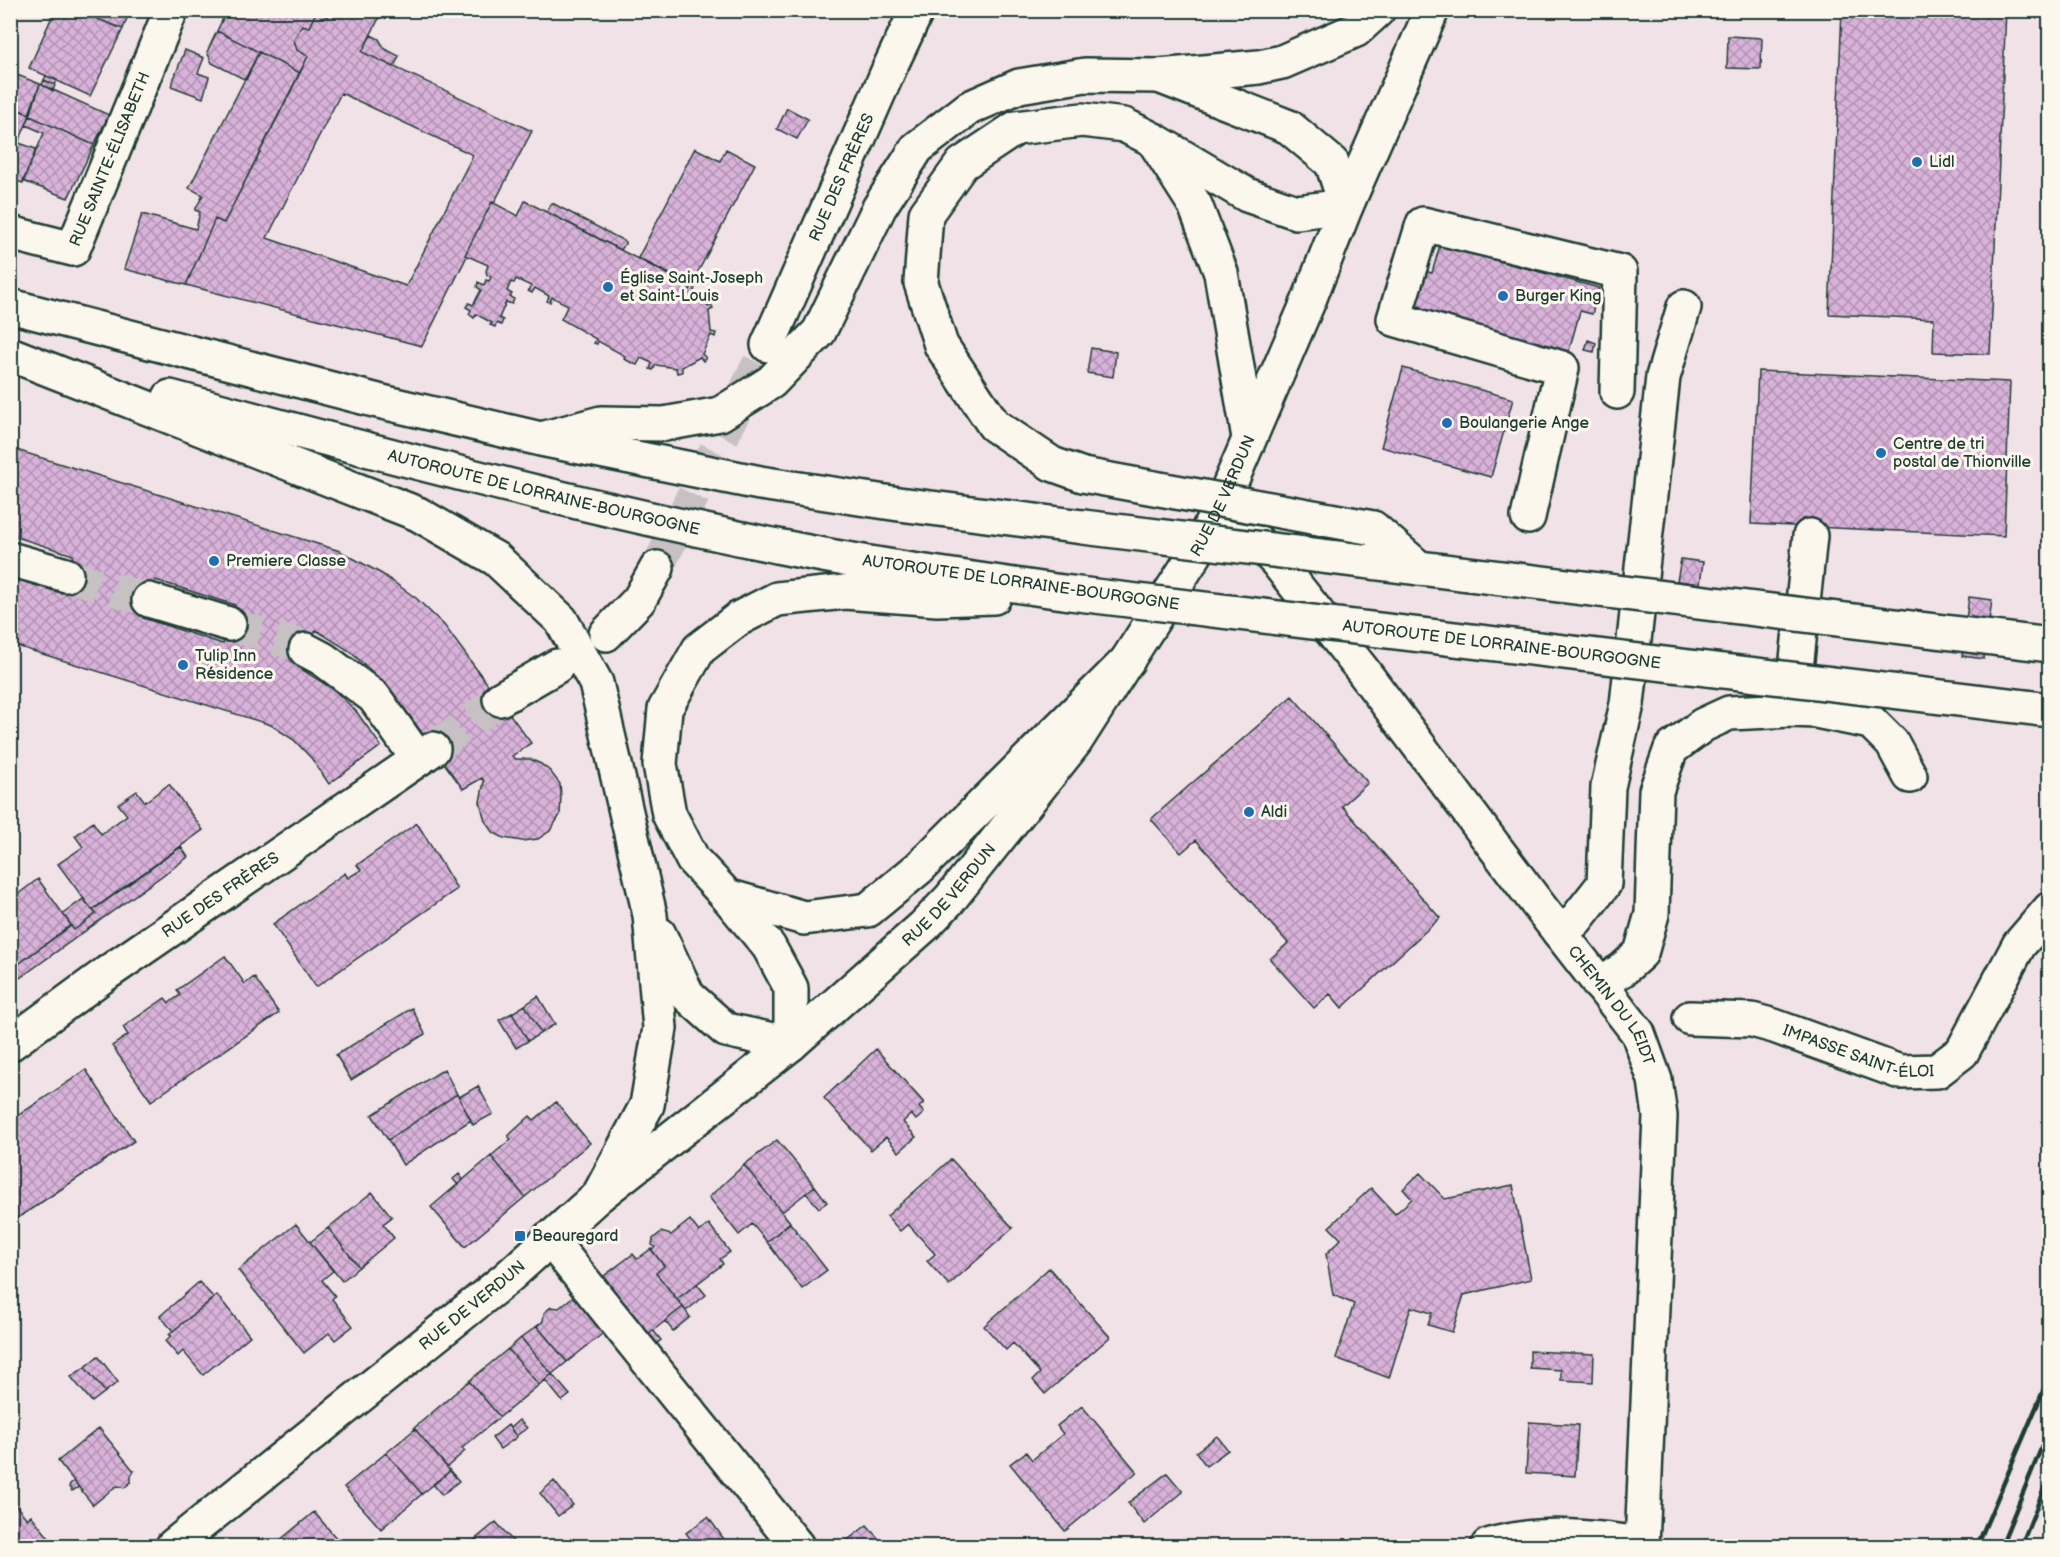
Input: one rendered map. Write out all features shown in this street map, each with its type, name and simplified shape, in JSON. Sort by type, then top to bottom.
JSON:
[{"type":"main road","name":"RUE SAINTE-ÉLISABETH","points":[[10,233],[73,249],[171,10]]},
{"type":"main road","name":"RUE DES FRÈRES","points":[[768,345],[917,10]]},
{"type":"main road","points":[[541,440],[601,423],[664,424],[720,414],[771,382],[819,332],[879,208],[917,148],[969,108],[1019,86],[1085,75],[1159,76],[1259,67],[1282,62],[1356,30],[1378,10]]},
{"type":"main road","name":"RUE DE VERDUN","points":[[174,1546],[507,1278],[599,1195],[791,1044],[924,926],[950,899],[1075,742],[1199,548],[1221,506],[1309,300],[1346,206],[1432,10]]},
{"type":"main road","points":[[1159,76],[1289,128],[1332,163],[1346,206],[1296,212],[1247,195],[1154,140],[1124,125],[1082,120],[1016,128],[962,164],[926,214],[921,284],[940,345],[994,425],[1052,464],[1083,475],[1373,528],[1419,568]]},
{"type":"main road","points":[[1154,140],[1195,205],[1221,273],[1249,438]]},
{"type":"main road","points":[[1528,517],[1562,368],[1394,319],[1423,224],[1620,272],[1617,393]]},
{"type":"main road","points":[[10,306],[378,401],[541,440],[760,483],[899,504],[2049,645]]},
{"type":"main road","points":[[1559,932],[1575,921],[1604,884],[1608,787],[1627,705],[1664,377],[1684,308]]},
{"type":"main road","points":[[10,354],[418,514],[496,559],[561,620],[596,683],[650,915],[660,1028],[647,1105],[599,1195]]},
{"type":"main road","name":"AUTOROUTE DE LORRAINE-BOURGOGNE","points":[[10,354],[319,437],[572,501],[779,547],[1070,593],[2049,710]]},
{"type":"main road","name":"CHEMIN DU LEIDT","points":[[1221,506],[1277,562],[1367,676],[1559,932],[1638,1033],[1655,1080],[1660,1116],[1642,1545]]},
{"type":"main road","points":[[1791,710],[1810,536]]},
{"type":"main road","points":[[1199,548],[1277,562]]},
{"type":"main road","points":[[10,559],[66,575]]},
{"type":"main road","points":[[606,634],[639,600],[657,568]]},
{"type":"main road","points":[[650,915],[688,996],[726,1030],[791,1044],[792,988],[769,947],[727,896],[693,861],[669,814],[660,764],[665,709],[699,649],[738,619],[777,599],[845,592],[936,599],[1070,593]]},
{"type":"main road","points":[[148,600],[229,624]]},
{"type":"main road","name":"RUE DES FRÈRES","points":[[10,1044],[107,973],[426,754],[374,697],[323,659],[306,650]]},
{"type":"main road","points":[[727,896],[804,918],[868,910],[919,868],[1128,660]]},
{"type":"main road","points":[[500,699],[557,666]]},
{"type":"main road","points":[[1599,984],[1641,953],[1652,914],[1656,791],[1671,749],[1702,725],[1729,713],[1791,710],[1816,711],[1871,722],[1892,743],[1910,776]]},
{"type":"main road","name":"IMPASSE SAINT-ÉLOI","points":[[1690,1018],[1752,1020],[1900,1072],[1937,1071],[1962,1052],[2019,945],[2049,909]]},
{"type":"main road","points":[[549,1238],[797,1546]]},
{"type":"main road","points":[[1488,1546],[1509,1539],[1585,1536],[1642,1545]]},
{"type":"building","points":[[36,10],[55,10],[52,16]]},
{"type":"building","points":[[55,10],[74,10],[123,29],[90,96],[29,68]]},
{"type":"building","points":[[74,10],[130,10],[123,29]]},
{"type":"building","points":[[227,10],[317,10],[309,27],[302,25],[294,40],[297,50],[308,56],[300,73],[217,31]]},
{"type":"building","points":[[331,10],[383,10],[362,52],[532,131],[494,203],[492,202],[422,346],[186,285],[215,219],[224,223],[308,56],[297,50],[294,40],[302,25],[309,27],[316,12],[327,17]],"holes":[[[341,93],[473,155],[406,286],[267,238]]]},
{"type":"building","name":"Lidl","points":[[1842,10],[2006,10],[1990,354],[1933,352],[1934,319],[1829,314]]},
{"type":"building","points":[[217,31],[259,52],[246,80],[212,63],[207,52]]},
{"type":"building","points":[[371,35],[379,39],[385,49],[399,56],[394,67],[362,52]]},
{"type":"building","points":[[1728,36],[1762,38],[1761,69],[1727,68]]},
{"type":"building","points":[[185,50],[204,58],[198,73],[209,77],[203,98],[171,86]]},
{"type":"building","points":[[259,52],[300,73],[224,223],[215,219],[186,285],[124,269],[142,214],[196,229],[200,212],[195,210],[203,195],[189,188]]},
{"type":"building","points":[[17,75],[40,84],[29,114],[10,106],[10,91]]},
{"type":"building","points":[[46,76],[57,80],[55,85],[44,80]]},
{"type":"building","points":[[44,80],[55,85],[53,91],[42,85]]},
{"type":"building","points":[[40,84],[109,115],[94,145],[30,116]]},
{"type":"building","points":[[10,106],[30,115],[10,163]]},
{"type":"building","points":[[787,108],[808,119],[797,139],[777,129]]},
{"type":"building","points":[[30,116],[94,145],[68,198],[23,181],[44,133],[26,125]]},
{"type":"building","points":[[19,143],[36,149],[23,183],[10,179],[10,163]]},
{"type":"building","points":[[695,148],[720,161],[726,149],[755,164],[691,285],[638,258]]},
{"type":"building","name":"Église Saint-Joseph et Saint-Louis","points":[[525,201],[679,280],[678,283],[690,290],[692,286],[695,287],[694,291],[708,307],[712,306],[713,309],[709,311],[711,332],[716,333],[715,337],[711,335],[702,354],[706,358],[703,361],[700,357],[682,367],[682,372],[677,373],[676,368],[656,365],[653,370],[650,369],[652,363],[641,358],[637,365],[598,341],[597,344],[594,343],[596,339],[561,319],[568,305],[552,297],[550,302],[547,301],[549,296],[535,288],[532,293],[528,291],[531,286],[516,279],[514,283],[511,282],[507,291],[514,299],[512,304],[506,302],[499,318],[503,320],[501,325],[497,323],[495,327],[476,314],[474,318],[469,314],[471,310],[466,307],[469,303],[473,305],[481,290],[477,287],[478,282],[484,285],[491,277],[486,271],[488,265],[465,255],[492,202],[518,216]]},
{"type":"building","points":[[552,203],[626,242],[621,250],[547,212]]},
{"type":"building","name":"Burger King","points":[[1440,245],[1599,288],[1592,314],[1580,311],[1567,358],[1420,318],[1422,307],[1408,303],[1417,269],[1432,273]]},
{"type":"building","points":[[1588,340],[1596,343],[1594,352],[1585,350]]},
{"type":"building","points":[[1091,348],[1116,352],[1113,377],[1087,373]]},
{"type":"building","name":"Boulangerie Ange","points":[[1403,368],[1513,399],[1491,477],[1381,447]]},
{"type":"building","name":"Centre de tri postal de Thionville","points":[[1758,371],[2010,382],[2004,536],[1751,524]]},
{"type":"building","points":[[10,448],[340,551],[382,574],[416,598],[444,625],[531,743],[512,756],[515,759],[530,759],[541,764],[560,784],[560,815],[550,831],[538,839],[522,841],[504,838],[494,833],[485,821],[480,802],[484,781],[482,778],[463,789],[387,685],[348,650],[316,630],[298,667],[333,689],[356,711],[381,746],[329,784],[312,759],[294,740],[271,725],[10,644],[10,577],[61,593],[73,555],[10,535]],"holes":[[[155,580],[235,605],[223,644],[143,618]]]},
{"type":"building","points":[[1681,559],[1703,562],[1700,584],[1677,581]]},
{"type":"building","points":[[1969,597],[1992,600],[1989,622],[1966,619]]},
{"type":"building","points":[[1965,637],[1987,640],[1984,659],[1962,656]]},
{"type":"building","points":[[1292,696],[1368,783],[1342,806],[1440,918],[1342,1008],[1330,994],[1314,1008],[1270,959],[1288,943],[1196,840],[1181,853],[1151,819]]},
{"type":"building","points":[[169,784],[203,830],[92,910],[58,864],[83,847],[75,836],[93,822],[101,834],[127,815],[118,804],[137,791],[145,802]]},
{"type":"building","points":[[417,823],[457,889],[316,987],[273,924],[345,873],[348,878],[361,870],[357,865]]},
{"type":"building","points":[[181,847],[188,857],[10,985],[10,970],[71,926],[74,930],[96,914],[93,910]]},
{"type":"building","points":[[38,879],[71,925],[10,970],[10,892],[14,897]]},
{"type":"building","points":[[83,899],[96,914],[74,930],[63,914]]},
{"type":"building","points":[[225,956],[245,984],[254,977],[279,1013],[151,1101],[112,1046],[128,1035],[123,1027],[165,998],[169,1003],[180,995],[177,990]]},
{"type":"building","points":[[538,996],[555,1024],[541,1033],[525,1005]]},
{"type":"building","points":[[525,1005],[541,1033],[528,1041],[512,1013]]},
{"type":"building","points":[[412,1008],[425,1034],[351,1080],[336,1055]]},
{"type":"building","points":[[512,1013],[528,1041],[516,1048],[499,1020]]},
{"type":"building","points":[[876,1049],[924,1103],[919,1107],[924,1113],[916,1120],[911,1114],[903,1122],[916,1137],[899,1152],[886,1137],[871,1150],[824,1098]]},
{"type":"building","points":[[444,1069],[457,1094],[388,1140],[372,1115]]},
{"type":"building","points":[[86,1070],[134,1141],[10,1223],[10,1121]]},
{"type":"building","points":[[478,1086],[493,1114],[473,1125],[459,1097]]},
{"type":"building","points":[[457,1094],[471,1120],[403,1165],[388,1140]]},
{"type":"building","points":[[556,1102],[590,1143],[525,1197],[491,1156],[511,1139],[508,1136],[530,1116],[534,1120]]},
{"type":"building","points":[[777,1140],[815,1186],[782,1212],[744,1165]]},
{"type":"building","points":[[491,1156],[525,1197],[465,1247],[431,1207]]},
{"type":"building","points":[[951,1159],[1013,1228],[949,1285],[927,1261],[935,1254],[908,1224],[900,1231],[887,1216]]},
{"type":"building","points":[[744,1165],[790,1222],[767,1242],[752,1224],[739,1235],[709,1197]]},
{"type":"building","points":[[1420,1173],[1445,1199],[1513,1185],[1531,1279],[1464,1295],[1452,1332],[1428,1325],[1432,1313],[1411,1307],[1389,1378],[1336,1358],[1354,1304],[1333,1295],[1326,1254],[1341,1239],[1329,1227],[1371,1188],[1395,1214],[1412,1199],[1403,1189]]},
{"type":"building","points":[[459,1174],[463,1180],[458,1185],[453,1179]]},
{"type":"building","points":[[815,1186],[827,1202],[819,1208],[806,1193]]},
{"type":"building","points":[[372,1192],[392,1217],[383,1224],[394,1238],[359,1267],[328,1228]]},
{"type":"building","points":[[690,1220],[699,1232],[709,1224],[730,1252],[720,1259],[723,1264],[677,1299],[656,1273],[664,1266],[652,1250],[655,1247],[652,1245],[653,1239],[661,1232],[671,1235]]},
{"type":"building","points":[[790,1223],[827,1270],[802,1289],[767,1242]]},
{"type":"building","points":[[296,1224],[333,1271],[322,1280],[335,1296],[332,1299],[353,1326],[335,1340],[329,1333],[304,1353],[238,1270]]},
{"type":"building","points":[[328,1228],[359,1267],[342,1281],[310,1242]]},
{"type":"building","points":[[651,1249],[664,1266],[656,1273],[683,1307],[636,1344],[594,1292],[608,1282],[604,1276],[633,1254],[637,1259]]},
{"type":"building","points":[[1049,1268],[1110,1337],[1045,1394],[1033,1380],[1040,1373],[1013,1343],[1006,1350],[984,1326]]},
{"type":"building","points":[[199,1282],[214,1298],[173,1331],[160,1316]]},
{"type":"building","points":[[697,1284],[706,1295],[686,1311],[677,1299]]},
{"type":"building","points":[[576,1294],[606,1331],[567,1362],[537,1326],[543,1321],[544,1313],[551,1307],[559,1308]]},
{"type":"building","points":[[217,1295],[250,1336],[203,1375],[183,1351],[178,1356],[165,1341],[173,1331]]},
{"type":"building","points":[[683,1307],[690,1317],[673,1331],[665,1321]]},
{"type":"building","points":[[537,1326],[567,1362],[552,1374],[521,1338]]},
{"type":"building","points":[[653,1330],[661,1340],[643,1354],[636,1344]]},
{"type":"building","points":[[521,1338],[552,1374],[539,1385],[508,1349]]},
{"type":"building","points":[[508,1349],[539,1385],[500,1417],[469,1381]]},
{"type":"building","points":[[1530,1351],[1594,1354],[1593,1382],[1561,1380],[1561,1370],[1530,1368]]},
{"type":"building","points":[[98,1356],[118,1382],[105,1392],[85,1367]]},
{"type":"building","points":[[85,1367],[105,1392],[92,1402],[71,1377]]},
{"type":"building","points":[[552,1374],[570,1395],[562,1401],[545,1380]]},
{"type":"building","points":[[469,1381],[500,1417],[462,1448],[465,1451],[447,1467],[414,1428]]},
{"type":"building","points":[[1082,1406],[1137,1472],[1065,1531],[1010,1464],[1026,1452],[1032,1460],[1063,1434],[1057,1426]]},
{"type":"building","points":[[519,1420],[527,1428],[516,1436],[510,1428]]},
{"type":"building","points":[[1529,1422],[1578,1425],[1575,1476],[1526,1473]]},
{"type":"building","points":[[508,1425],[517,1437],[500,1449],[492,1438]]},
{"type":"building","points":[[99,1428],[134,1471],[131,1482],[124,1488],[115,1487],[93,1505],[58,1461]]},
{"type":"building","points":[[415,1429],[450,1471],[422,1494],[386,1453]]},
{"type":"building","points":[[1217,1436],[1228,1450],[1206,1466],[1196,1452]]},
{"type":"building","points":[[386,1453],[422,1494],[381,1529],[344,1487]]},
{"type":"building","points":[[450,1471],[459,1481],[442,1495],[433,1484]]},
{"type":"building","points":[[1167,1473],[1183,1492],[1144,1524],[1128,1503]]},
{"type":"building","points":[[74,1481],[79,1487],[72,1491],[69,1487]]},
{"type":"building","points":[[554,1481],[573,1505],[558,1516],[540,1493]]},
{"type":"building","points":[[14,1503],[27,1519],[31,1515],[52,1542],[49,1546],[10,1546],[10,1506]]},
{"type":"building","points":[[314,1512],[343,1546],[273,1546]]},
{"type":"building","points":[[708,1517],[729,1546],[696,1546],[686,1533]]},
{"type":"building","points":[[496,1522],[517,1546],[467,1546]]},
{"type":"building","points":[[867,1525],[885,1546],[840,1546]]},
{"type":"tunnel","points":[[657,568],[768,345]]},
{"type":"tunnel","points":[[66,575],[149,600]]},
{"type":"tunnel","points":[[229,624],[295,644],[306,650]]},
{"type":"tunnel","points":[[433,749],[500,699]]},
{"type":"railway","points":[[1977,1546],[2050,1375]]},
{"type":"railway","points":[[2001,1546],[2050,1427]]},
{"type":"railway","points":[[2021,1546],[2050,1474]]},
{"type":"railway","points":[[2044,1546],[2050,1532]]},
{"type":"place","name":"Lidl","points":[[1917,162]]},
{"type":"place","name":"Église Saint-Joseph et Saint-Louis","points":[[608,287]]},
{"type":"place","name":"Burger King","points":[[1503,296]]},
{"type":"place","name":"Boulangerie Ange","points":[[1447,423]]},
{"type":"place","name":"Centre de tri postal de Thionville","points":[[1881,453]]},
{"type":"place","name":"Premiere Classe","points":[[214,561]]},
{"type":"place","name":"Tulip Inn Résidence","points":[[183,665]]},
{"type":"place","name":"Aldi","points":[[1249,812]]},
{"type":"place","name":"Beauregard","points":[[520,1236]]}]
